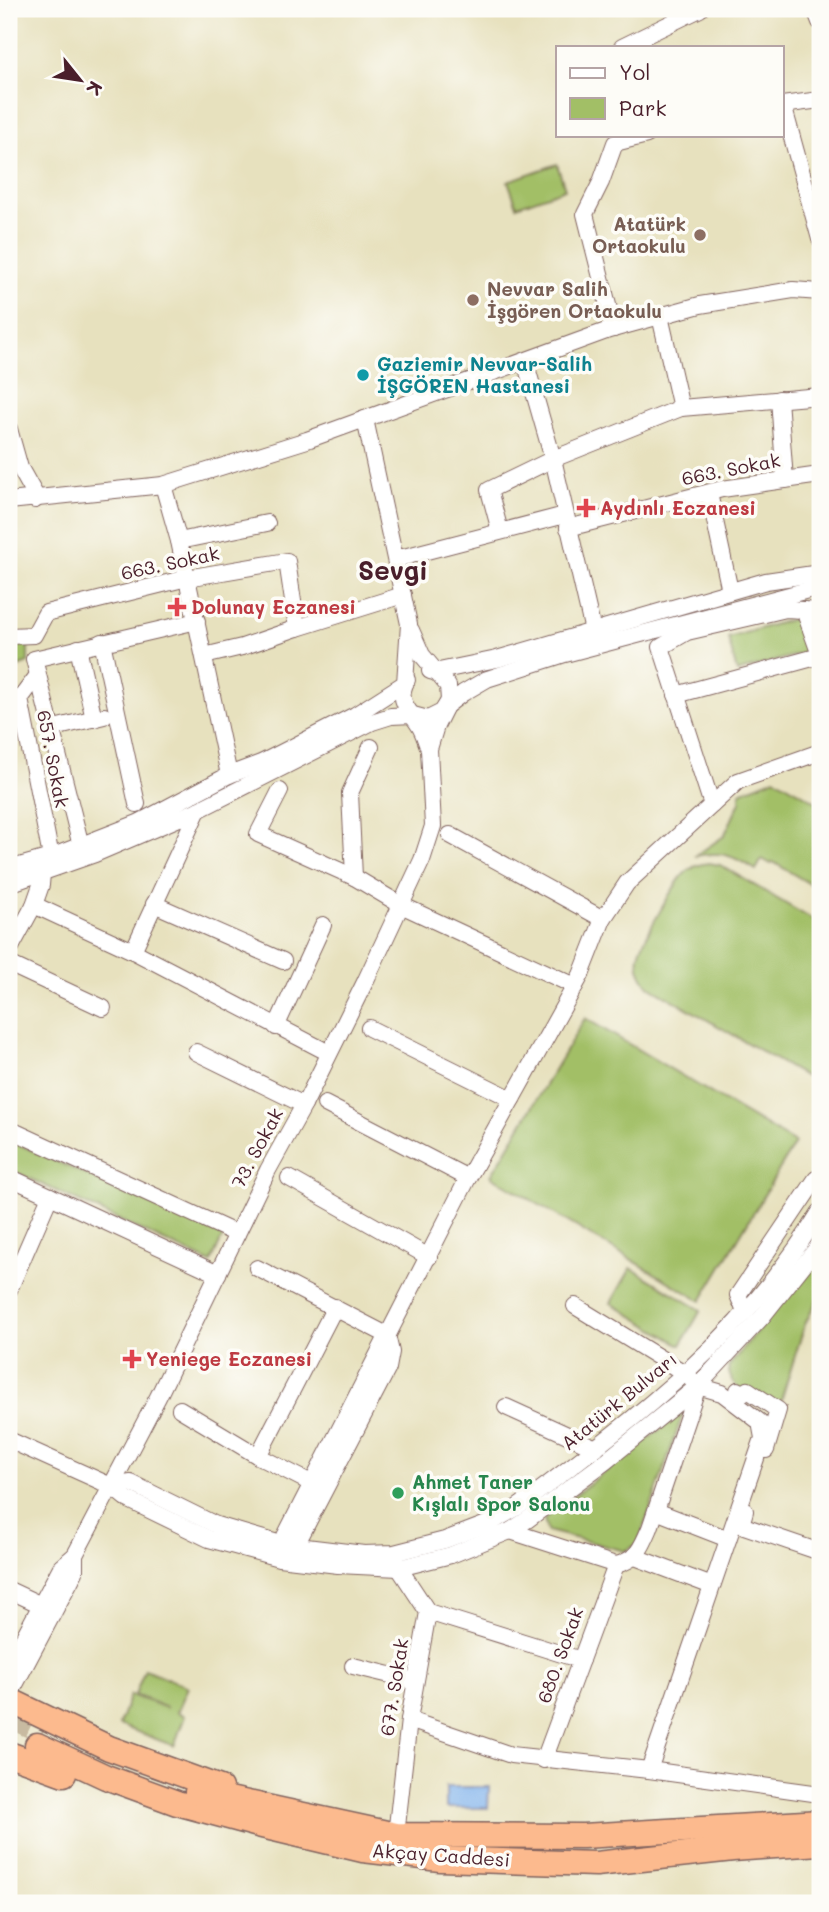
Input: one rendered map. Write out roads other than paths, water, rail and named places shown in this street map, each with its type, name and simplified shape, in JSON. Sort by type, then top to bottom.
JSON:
[{"type":"highway","points":[[9,1698],[108,1748],[300,1826]]},
{"type":"highway","name":"Akçay Caddesi","points":[[40,1738],[106,1777],[177,1803],[300,1826],[396,1835],[583,1836],[820,1822]]},
{"type":"highway","points":[[9,1754],[212,1826],[256,1836],[300,1826]]},
{"type":"highway","name":"Akçay Caddesi","points":[[300,1826],[363,1850],[440,1859],[596,1864],[733,1849],[820,1843]]},
{"type":"street","points":[[624,46],[700,9]]},
{"type":"street","points":[[815,9],[820,22]]},
{"type":"street","points":[[784,105],[820,100]]},
{"type":"street","points":[[784,112],[820,239]]},
{"type":"street","points":[[614,329],[585,214],[601,182],[611,139],[638,136]]},
{"type":"street","points":[[9,502],[163,485],[307,440],[614,329],[700,305],[793,290],[820,292]]},
{"type":"street","points":[[660,316],[681,408]]},
{"type":"street","points":[[525,361],[553,458],[593,631]]},
{"type":"street","points":[[500,531],[489,490],[553,458],[681,408],[820,396]]},
{"type":"street","points":[[779,400],[785,480]]},
{"type":"street","points":[[366,419],[409,624],[422,655],[448,687],[449,700],[436,726],[429,749]]},
{"type":"street","points":[[9,429],[20,468],[35,500]]},
{"type":"street","name":"663. Sokak","points":[[396,559],[500,531],[820,475]]},
{"type":"street","points":[[163,485],[179,541],[229,775]]},
{"type":"street","points":[[709,493],[730,591]]},
{"type":"street","points":[[179,541],[267,523]]},
{"type":"street","name":"663. Sokak","points":[[34,635],[46,613],[187,579],[287,561],[297,628]]},
{"type":"street","points":[[9,869],[51,858],[81,846],[138,822],[229,775],[261,763],[355,715],[421,671],[434,672],[497,659],[766,581],[820,573]]},
{"type":"street","points":[[658,639],[812,589],[820,589]]},
{"type":"street","points":[[204,656],[242,648],[403,595]]},
{"type":"street","points":[[9,884],[95,854],[198,810],[372,722],[391,716],[428,719],[487,679],[565,654],[658,639],[786,609],[812,610],[820,656],[676,695]]},
{"type":"street","points":[[36,667],[78,648],[197,621]]},
{"type":"street","points":[[409,624],[402,697],[404,705],[423,731],[429,749]]},
{"type":"street","points":[[9,636],[34,635],[36,667],[81,846]]},
{"type":"street","points":[[658,639],[712,805]]},
{"type":"street","points":[[102,642],[137,804]]},
{"type":"street","points":[[78,648],[94,719]]},
{"type":"street","name":"657. Sokak","points":[[36,667],[20,699],[51,858]]},
{"type":"street","points":[[50,729],[117,713]]},
{"type":"street","points":[[354,877],[350,793],[371,747]]},
{"type":"street","name":"73. Sokak","points":[[75,1555],[404,906],[433,826],[429,749]]},
{"type":"street","points":[[288,1546],[313,1485],[387,1335],[468,1178],[575,986],[603,919],[627,883],[738,781],[820,752]]},
{"type":"street","points":[[279,791],[258,834],[354,877],[404,906],[575,986]]},
{"type":"street","points":[[133,951],[198,810]]},
{"type":"street","points":[[450,835],[603,919]]},
{"type":"street","points":[[9,951],[34,905],[42,873]]},
{"type":"street","points":[[154,904],[283,961]]},
{"type":"street","points":[[34,905],[133,951],[329,1053]]},
{"type":"street","points":[[275,1027],[323,925]]},
{"type":"street","points":[[9,964],[103,1008]]},
{"type":"street","points":[[369,1028],[512,1099]]},
{"type":"street","points":[[196,1052],[304,1105]]},
{"type":"street","points":[[325,1104],[468,1178]]},
{"type":"street","points":[[9,1129],[237,1234]]},
{"type":"street","points":[[9,1177],[218,1274]]},
{"type":"street","points":[[289,1178],[429,1257]]},
{"type":"street","points":[[745,1312],[738,1295],[816,1179],[820,1179]]},
{"type":"street","points":[[9,1290],[50,1196]]},
{"type":"street","name":"Atatürk Bulvarı","points":[[218,1533],[397,1561],[492,1522],[518,1507],[692,1380],[745,1312],[815,1234],[820,1212]]},
{"type":"street","name":"Atatürk Bulvarı","points":[[9,1440],[111,1486],[131,1483],[218,1533],[279,1558],[338,1565],[451,1555],[510,1531],[606,1461],[762,1317],[820,1244]]},
{"type":"street","points":[[257,1268],[387,1335],[391,1352],[388,1368],[288,1546]]},
{"type":"street","points":[[575,1306],[692,1380],[722,1392],[760,1422],[763,1438],[649,1770]]},
{"type":"street","points":[[258,1456],[335,1307]]},
{"type":"street","points":[[510,1531],[616,1565],[635,1557],[642,1548],[656,1511],[692,1380]]},
{"type":"street","points":[[737,1390],[743,1394],[748,1390],[778,1410],[741,1525],[820,1552]]},
{"type":"street","points":[[506,1407],[596,1448]]},
{"type":"street","points":[[180,1409],[258,1456],[313,1485]]},
{"type":"street","points":[[656,1511],[728,1539]]},
{"type":"street","points":[[9,1665],[61,1567],[75,1555]]},
{"type":"street","points":[[9,1698],[75,1572],[75,1555]]},
{"type":"street","points":[[635,1557],[712,1586]]},
{"type":"street","points":[[397,1561],[428,1612],[581,1660]]},
{"type":"street","name":"680. Sokak","points":[[544,1760],[616,1565]]},
{"type":"street","points":[[9,1590],[41,1605]]},
{"type":"street","name":"677. Sokak","points":[[396,1835],[409,1720],[428,1612]]},
{"type":"street","points":[[353,1666],[415,1681]]},
{"type":"street","points":[[409,1720],[511,1755],[649,1770],[820,1794]]},
{"type":"water","points":[[446,1787],[489,1787],[488,1808],[446,1808]]},
{"type":"tunnel","points":[[9,1716],[43,1732]]},
{"type":"place","name":"Atatürk Ortaokulu","points":[[700,235]]},
{"type":"place","name":"Nevvar Salih İşgören Ortaokulu","points":[[473,300]]},
{"type":"place","name":"Gaziemir Nevvar-Salih İŞGÖREN Hastanesi","points":[[363,375]]},
{"type":"place","name":"Aydınlı Eczanesi","points":[[586,508]]},
{"type":"place","name":"Dolunay Eczanesi","points":[[177,607]]},
{"type":"place","name":"Yeniege Eczanesi","points":[[132,1359]]},
{"type":"place","name":"Ahmet Taner Kışlalı Spor Salonu","points":[[398,1493]]},
{"type":"district","name":"Sevgi","points":[[393,571]]}]
